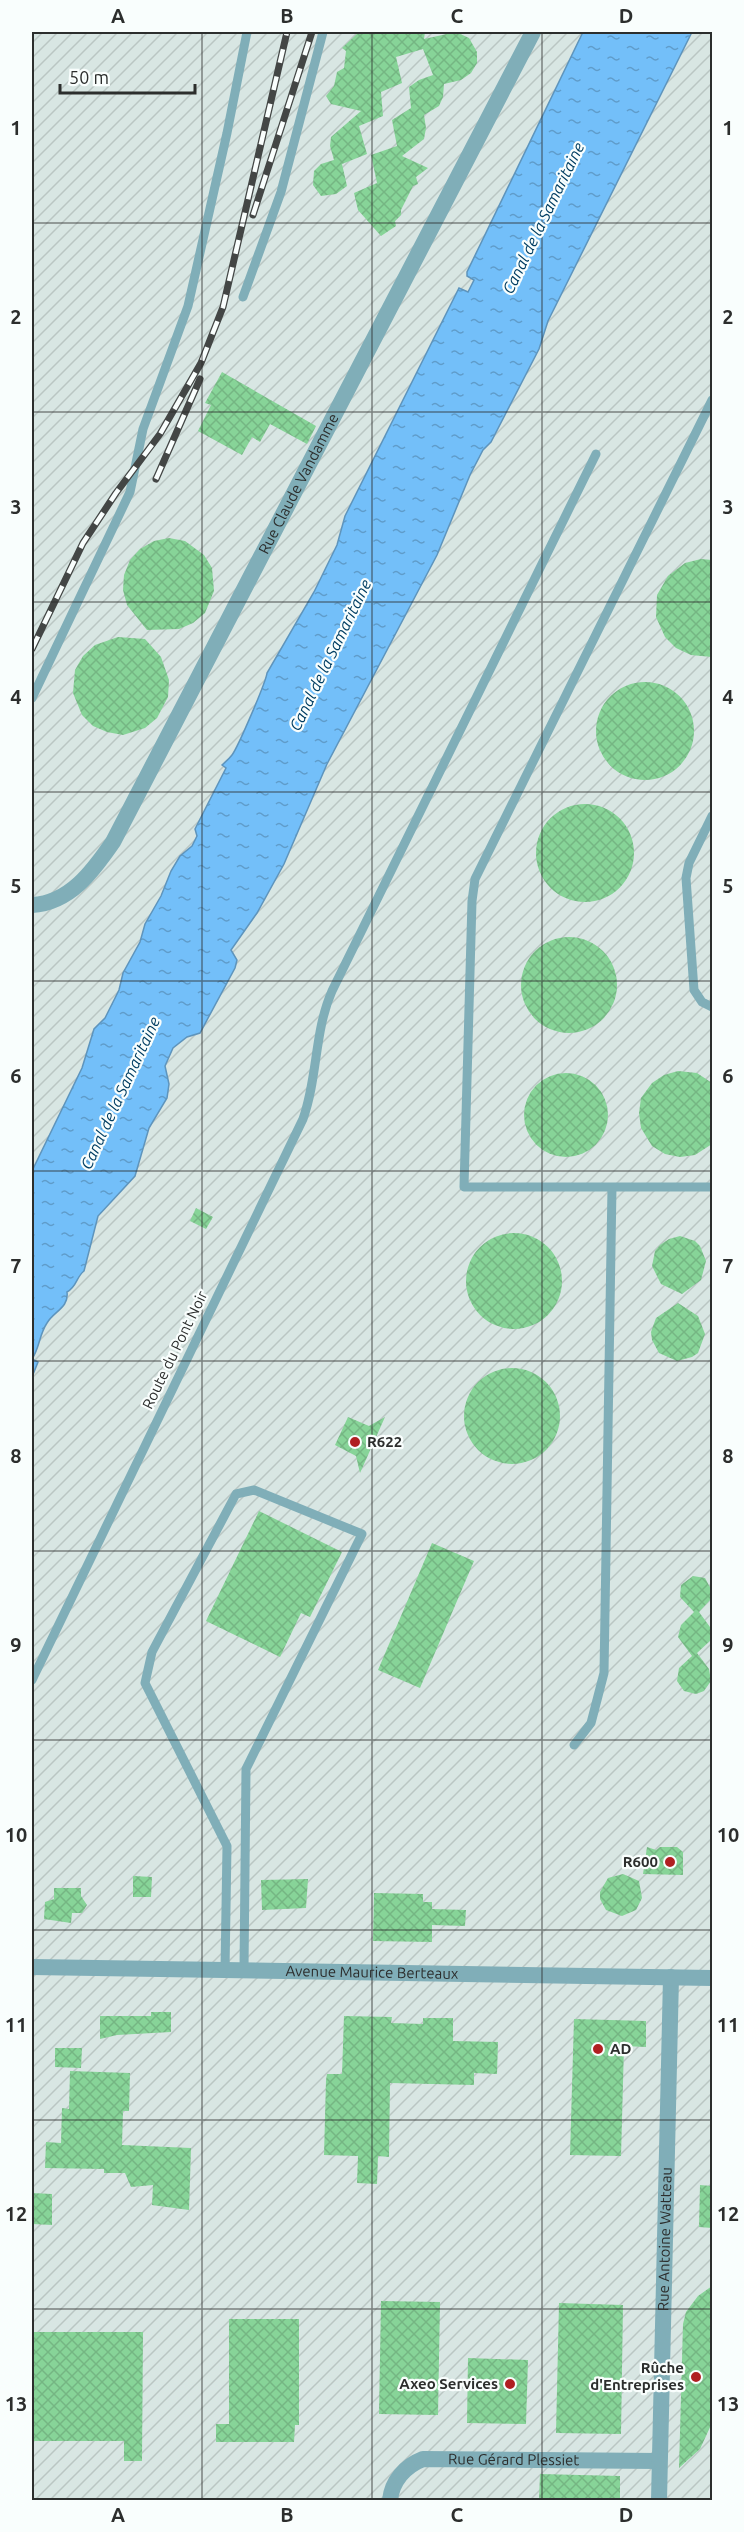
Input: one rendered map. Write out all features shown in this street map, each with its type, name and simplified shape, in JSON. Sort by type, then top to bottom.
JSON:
[{"type":"street","name":"Rue Claude Vandamme","points":[[32,905],[55,900],[77,886],[112,842],[533,32]]},
{"type":"street","name":"Avenue Maurice Berteaux","points":[[32,1967],[712,1978]]},
{"type":"street","name":"Rue Antoine Watteau","points":[[659,2500],[670,1977]]},
{"type":"street","name":"Rue Gérard Plessiet","points":[[390,2500],[400,2475],[411,2465],[423,2459],[660,2461]]},
{"type":"lane","points":[[32,698],[130,492],[143,429],[188,306],[229,125],[247,32]]},
{"type":"lane","points":[[243,297],[279,200],[323,32]]},
{"type":"lane","points":[[712,400],[480,868],[472,894],[464,1187],[712,1187]]},
{"type":"lane","name":"Route du Pont Noir","points":[[32,1680],[298,1131],[312,1089],[320,1024],[332,991],[596,454]]},
{"type":"lane","points":[[712,816],[689,863],[686,878],[694,990],[702,1002],[712,1007]]},
{"type":"lane","points":[[574,1745],[591,1723],[604,1672],[612,1187]]},
{"type":"lane","points":[[225,1970],[227,1846],[145,1683],[152,1652],[236,1494],[254,1490],[362,1534],[246,1769],[244,1971]]},
{"type":"shaded area","points":[[32,32],[712,32],[712,2500],[32,2500]]},
{"type":"water","name":"Canal de la Samaritaine","points":[[583,32],[692,32],[548,321],[539,349],[491,442],[483,450],[470,475],[437,555],[327,764],[284,864],[257,913],[231,950],[237,960],[235,968],[200,1033],[187,1037],[173,1048],[165,1066],[169,1084],[167,1098],[149,1128],[135,1176],[98,1216],[84,1271],[67,1292],[66,1302],[47,1323],[32,1359],[32,1171],[82,1068],[94,1029],[105,1018],[119,990],[123,973],[140,942],[145,924],[161,896],[171,871],[180,856],[192,846],[197,836],[195,829],[226,768],[222,765],[232,755],[240,740],[267,673],[314,592],[337,545],[345,516],[459,288],[468,292],[474,280],[467,276],[467,272]]},
{"type":"water","points":[[32,1359],[38,1362],[32,1377]]},
{"type":"building","points":[[359,32],[425,32],[424,39],[456,32],[469,38],[477,52],[477,63],[471,73],[461,80],[444,84],[443,97],[439,106],[424,115],[426,128],[424,139],[402,156],[428,168],[416,177],[418,184],[413,186],[401,210],[401,215],[395,221],[396,226],[381,236],[358,210],[354,193],[377,183],[371,155],[397,146],[392,120],[411,108],[409,87],[433,75],[423,49],[396,57],[402,83],[381,92],[383,116],[359,126],[367,154],[342,164],[347,186],[336,194],[321,196],[313,185],[314,171],[321,164],[334,160],[330,146],[331,137],[361,111],[331,104],[326,96],[334,86],[337,72],[344,68],[346,51],[342,48]]},
{"type":"building","points":[[222,372],[316,426],[307,444],[270,424],[260,442],[252,437],[242,455],[198,431],[211,405],[205,403]]},
{"type":"building","points":[[169,538],[185,541],[204,555],[212,568],[214,591],[205,613],[193,623],[179,629],[147,630],[127,605],[123,590],[124,575],[130,560],[140,549],[154,541]]},
{"type":"building","points":[[701,559],[712,560],[712,657],[691,655],[676,648],[665,637],[656,617],[657,595],[668,576],[685,563]]},
{"type":"building","points":[[118,637],[145,639],[161,657],[169,680],[168,697],[157,718],[145,728],[123,735],[93,726],[82,715],[73,693],[75,670],[83,656],[95,645]]},
{"type":"building","points":[[645,682],[664,686],[680,696],[690,712],[694,731],[690,750],[680,766],[664,776],[645,780],[626,776],[610,766],[600,750],[596,731],[600,712],[610,696],[626,686]]},
{"type":"building","points":[[585,804],[604,808],[620,818],[630,834],[634,853],[630,872],[620,888],[604,898],[585,902],[566,898],[550,888],[540,872],[536,853],[540,834],[550,818],[566,808]]},
{"type":"building","points":[[569,937],[587,941],[603,951],[613,967],[617,985],[613,1003],[603,1019],[587,1029],[569,1033],[551,1029],[535,1019],[525,1003],[521,985],[525,967],[535,951],[551,941]]},
{"type":"building","points":[[678,1071],[697,1073],[712,1083],[712,1144],[695,1155],[680,1157],[665,1154],[652,1146],[641,1128],[639,1113],[641,1098],[652,1083],[664,1075]]},
{"type":"building","points":[[566,1073],[589,1080],[601,1092],[608,1115],[601,1138],[589,1150],[566,1157],[543,1150],[531,1138],[524,1115],[531,1092],[543,1080]]},
{"type":"building","points":[[196,1208],[213,1217],[206,1229],[190,1221]]},
{"type":"building","points":[[514,1233],[532,1237],[548,1247],[558,1263],[562,1281],[558,1299],[548,1315],[532,1325],[514,1329],[496,1325],[480,1315],[470,1299],[466,1281],[470,1263],[480,1247],[496,1237]]},
{"type":"building","points":[[680,1236],[695,1241],[700,1246],[706,1261],[701,1280],[682,1294],[661,1284],[652,1266],[655,1251],[660,1245]]},
{"type":"building","points":[[678,1303],[698,1316],[705,1334],[698,1353],[677,1361],[659,1353],[652,1340],[651,1332],[656,1318]]},
{"type":"building","points":[[512,1368],[530,1372],[546,1382],[556,1398],[560,1416],[556,1434],[546,1450],[530,1460],[512,1464],[494,1460],[478,1450],[468,1434],[464,1416],[468,1398],[478,1382],[494,1372]]},
{"type":"building","name":"R622","points":[[348,1417],[369,1426],[385,1417],[360,1473],[356,1456],[335,1445]]},
{"type":"building","points":[[259,1511],[342,1552],[310,1617],[301,1613],[280,1657],[206,1621]]},
{"type":"building","points":[[432,1543],[474,1561],[420,1688],[378,1670]]},
{"type":"building","points":[[693,1576],[705,1578],[712,1591],[710,1600],[699,1612],[710,1627],[711,1640],[697,1653],[709,1669],[711,1681],[704,1691],[696,1694],[684,1691],[677,1681],[679,1668],[692,1656],[678,1637],[681,1625],[694,1612],[680,1597],[681,1585]]},
{"type":"building","name":"R600","points":[[647,1847],[656,1850],[660,1847],[677,1847],[683,1852],[683,1875],[643,1874]]},
{"type":"building","points":[[623,1874],[639,1881],[642,1898],[636,1910],[622,1916],[606,1910],[600,1899],[600,1892],[608,1878]]},
{"type":"building","points":[[133,1876],[152,1877],[151,1897],[133,1897]]},
{"type":"building","points":[[308,1879],[306,1908],[262,1910],[261,1880]]},
{"type":"building","points":[[54,1888],[81,1888],[81,1896],[87,1905],[82,1913],[72,1913],[71,1923],[44,1919],[45,1902],[54,1899]]},
{"type":"building","points":[[374,1893],[423,1894],[423,1902],[432,1902],[432,1909],[466,1910],[465,1926],[432,1925],[432,1942],[373,1941]]},
{"type":"building","points":[[151,2012],[171,2012],[171,2032],[117,2035],[100,2039],[100,2016],[151,2016]]},
{"type":"building","points":[[344,2016],[392,2017],[391,2023],[423,2024],[423,2018],[453,2018],[453,2041],[498,2042],[497,2074],[474,2073],[474,2085],[390,2083],[389,2157],[378,2156],[377,2184],[357,2183],[358,2156],[324,2155],[326,2080],[327,2074],[342,2074]]},
{"type":"building","points":[[574,2019],[646,2021],[646,2047],[624,2046],[621,2156],[570,2155]]},
{"type":"building","points":[[55,2048],[82,2048],[81,2068],[55,2067]]},
{"type":"building","points":[[70,2071],[130,2073],[129,2111],[123,2111],[122,2145],[191,2148],[189,2210],[152,2205],[153,2185],[131,2187],[125,2173],[104,2173],[104,2169],[45,2168],[46,2142],[61,2143],[62,2108],[69,2109]]},
{"type":"building","points":[[700,2185],[712,2186],[712,2228],[699,2227]]},
{"type":"building","points":[[32,2193],[52,2194],[52,2225],[32,2224]]},
{"type":"building","name":"Rûche d'Entreprises","points":[[712,2286],[712,2423],[700,2449],[679,2468],[683,2324],[686,2312],[698,2296]]},
{"type":"building","points":[[381,2301],[440,2302],[438,2415],[379,2414]]},
{"type":"building","points":[[559,2303],[623,2305],[621,2434],[556,2433]]},
{"type":"building","points":[[229,2319],[299,2319],[299,2425],[295,2425],[294,2442],[216,2442],[216,2424],[229,2424]]},
{"type":"building","points":[[32,2332],[143,2332],[142,2461],[124,2461],[124,2441],[32,2441]]},
{"type":"building","points":[[468,2358],[528,2360],[526,2424],[467,2423]]},
{"type":"building","points":[[540,2474],[620,2476],[620,2500],[539,2500]]},
{"type":"railway","points":[[32,649],[83,543],[116,493],[160,434],[201,363],[223,307],[287,32]]},
{"type":"railway","points":[[253,215],[312,32]]},
{"type":"railway","points":[[156,479],[200,379]]},
{"type":"place","name":"R622","points":[[355,1442]]},
{"type":"place","name":"R600","points":[[670,1862]]},
{"type":"place","name":"AD","points":[[598,2049]]},
{"type":"place","name":"Rûche d'Entreprises","points":[[696,2377]]},
{"type":"place","name":"Axeo Services","points":[[510,2384]]}]
